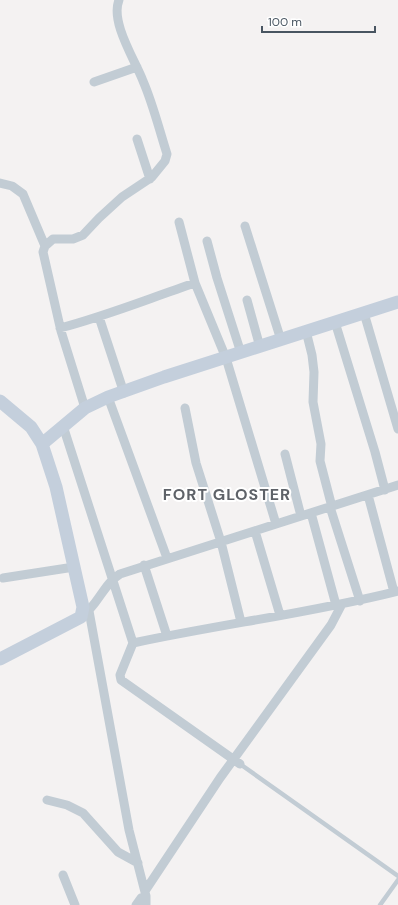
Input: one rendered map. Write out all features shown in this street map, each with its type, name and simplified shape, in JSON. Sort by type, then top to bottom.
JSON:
[{"type":"street","points":[[44,246],[53,239],[73,238],[83,235],[122,197],[150,179],[165,161],[167,154],[137,67],[121,28],[116,1]]},
{"type":"street","points":[[94,82],[137,67]]},
{"type":"street","points":[[138,139],[150,179]]},
{"type":"street","points":[[0,183],[12,186],[23,194],[44,246],[43,252],[60,328],[85,408]]},
{"type":"street","points":[[179,222],[195,283],[226,358],[276,524]]},
{"type":"street","points":[[246,226],[281,340]]},
{"type":"street","points":[[207,241],[241,353]]},
{"type":"street","points":[[60,328],[99,318],[136,302],[195,283]]},
{"type":"street","points":[[246,300],[260,347]]},
{"type":"street","points":[[42,444],[85,408],[108,397],[124,393],[164,377],[306,331],[364,313],[397,306]]},
{"type":"street","points":[[364,313],[398,429]]},
{"type":"street","points":[[99,318],[124,393]]},
{"type":"street","points":[[335,322],[375,452],[385,490]]},
{"type":"street","points":[[306,331],[314,372],[313,402],[321,444],[320,461],[331,507],[360,601]]},
{"type":"street","points":[[108,397],[167,558]]},
{"type":"street","points":[[0,401],[31,427],[42,444],[56,487],[85,614],[130,830],[146,897]]},
{"type":"street","points":[[185,408],[195,459],[221,542],[241,622]]},
{"type":"street","points":[[63,426],[133,643],[120,675],[121,680],[238,762]]},
{"type":"street","points":[[285,454],[302,516]]},
{"type":"street","points":[[0,660],[85,614],[112,578],[144,565],[398,486]]},
{"type":"street","points":[[133,643],[360,601],[396,592],[368,495]]},
{"type":"street","points":[[136,905],[141,898],[146,897],[220,778],[238,762],[331,625],[339,605],[311,513]]},
{"type":"street","points":[[255,531],[280,615]]},
{"type":"street","points":[[144,565],[167,636]]},
{"type":"street","points":[[3,578],[74,567]]},
{"type":"street","points":[[47,800],[67,805],[83,813],[118,852],[138,862]]},
{"type":"street","points":[[63,875],[74,905]]},
{"type":"lane","points":[[238,762],[398,876]]},
{"type":"lane","points":[[380,905],[398,880]]},
{"type":"district","name":"FORT GLOSTER","points":[[227,494]]}]
